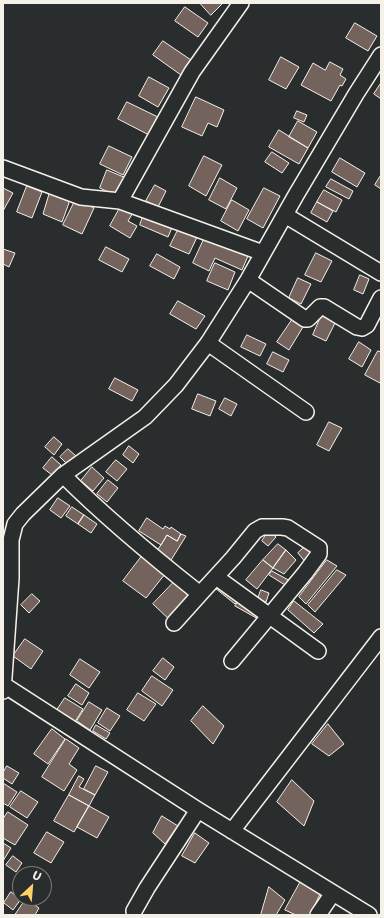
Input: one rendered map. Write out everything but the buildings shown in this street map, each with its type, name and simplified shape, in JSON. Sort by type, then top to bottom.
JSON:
[{"type":"street","points":[[120,201],[192,72],[240,3]]},
{"type":"street","points":[[369,915],[4,688],[11,578],[11,540],[9,525],[23,514],[63,475],[145,417],[176,385],[208,342],[248,280],[284,215],[381,55]]},
{"type":"street","points":[[3,168],[82,197],[120,201],[263,254]]},
{"type":"street","points":[[284,215],[381,272]]},
{"type":"street","points":[[248,280],[304,319],[308,319],[320,307],[324,307],[362,328],[367,325],[381,298]]},
{"type":"street","points":[[208,342],[306,412]]},
{"type":"street","points":[[63,475],[133,541],[200,594]]},
{"type":"street","points":[[174,623],[233,558],[255,531],[262,527],[288,528],[317,546],[320,550],[319,554],[232,661]]},
{"type":"street","points":[[216,577],[318,651]]},
{"type":"street","points":[[232,831],[381,637]]},
{"type":"street","points":[[134,911],[147,888],[198,810]]},
{"type":"street","points":[[318,915],[333,893]]}]
